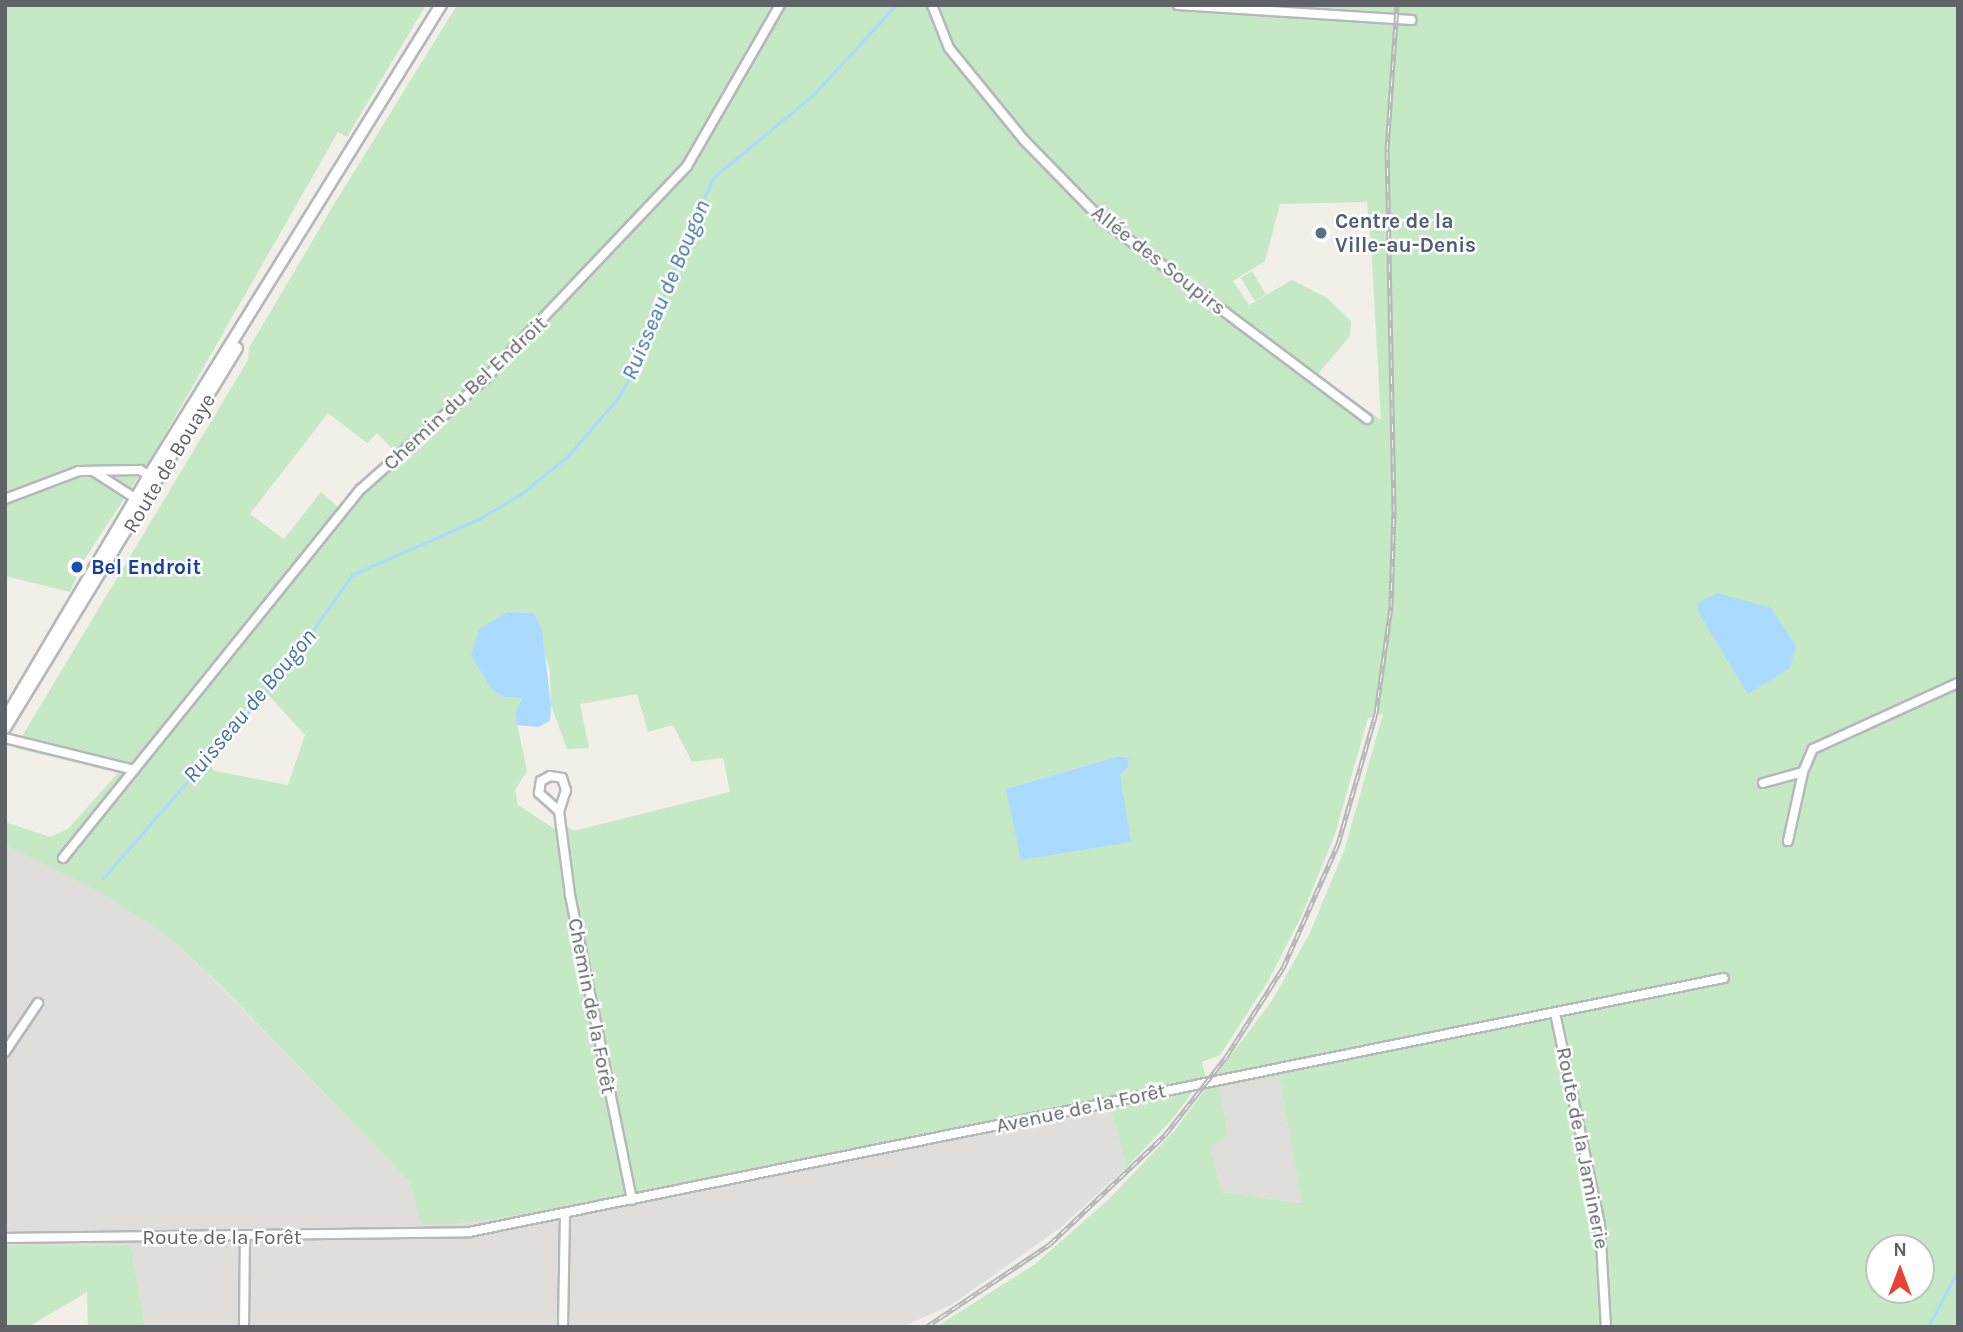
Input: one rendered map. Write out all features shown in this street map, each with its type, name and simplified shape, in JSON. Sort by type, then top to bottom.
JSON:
[{"type":"main road","name":"Route de Bouaye","points":[[5,728],[441,5]]},
{"type":"main road","name":"Route de Bouaye","points":[[5,719],[142,500],[150,474],[261,302]]},
{"type":"street","name":"Chemin du Bel Endroit","points":[[63,858],[361,489],[486,378],[687,166],[780,5]]},
{"type":"street","name":"Allée des Soupirs","points":[[932,5],[950,48],[1024,140],[1101,219],[1367,419]]},
{"type":"street","points":[[1178,5],[1412,20]]},
{"type":"street","points":[[5,499],[63,475],[140,470],[150,474]]},
{"type":"street","points":[[93,471],[142,500]]},
{"type":"street","points":[[1788,841],[1803,772],[1813,749],[1958,683]]},
{"type":"street","points":[[5,738],[134,770]]},
{"type":"street","points":[[1763,783],[1803,772]]},
{"type":"street","name":"Chemin de la Forêt","points":[[559,811],[570,895],[632,1200]]},
{"type":"street","name":"Avenue de la Forêt","points":[[438,1234],[565,1215],[1724,978]]},
{"type":"street","points":[[5,1052],[38,1003]]},
{"type":"street","name":"Route de la Jaminerie","points":[[1555,1013],[1603,1238],[1606,1327]]},
{"type":"street","points":[[563,1327],[565,1215]]},
{"type":"street","name":"Route de la Forêt","points":[[5,1238],[438,1234]]},
{"type":"street","points":[[244,1327],[245,1237]]},
{"type":"shaded area","points":[[5,845],[101,893],[164,933],[220,986],[410,1182],[420,1224],[458,1224],[556,1209],[1108,1096],[1126,1168],[1060,1228],[951,1305],[902,1327],[145,1327],[131,1246],[5,1246]]},
{"type":"shaded area","points":[[1279,1077],[1302,1203],[1221,1192],[1211,1147],[1228,1136],[1220,1086]]},
{"type":"green space","points":[[5,5],[426,5],[347,137],[338,132],[155,452],[84,560],[70,592],[5,576]]},
{"type":"green space","points":[[457,5],[1958,5],[1958,1327],[936,1327],[1034,1265],[1108,1200],[1175,1130],[1273,999],[1309,935],[1344,851],[1383,714],[1368,718],[1335,834],[1301,917],[1267,983],[1220,1055],[1202,1062],[1205,1075],[1174,1117],[1126,1168],[1108,1096],[556,1209],[458,1224],[420,1224],[410,1182],[220,985],[164,933],[101,893],[5,845],[5,822],[50,837],[68,829],[118,773],[15,748],[248,360],[249,348]],"holes":[[[1367,202],[1371,243],[1381,420],[1317,375],[1350,336],[1351,321],[1327,298],[1292,280],[1249,305],[1233,281],[1265,261],[1280,204]],[[328,413],[367,443],[377,433],[402,459],[371,486],[348,516],[321,492],[284,539],[250,514]],[[508,612],[534,613],[550,672],[551,705],[567,749],[589,748],[580,704],[637,694],[648,732],[673,725],[692,762],[723,758],[730,792],[574,831],[567,827],[553,828],[518,805],[515,790],[527,771],[515,714],[522,697],[504,697],[492,690],[471,656]],[[264,690],[305,735],[288,785],[215,771],[202,758]],[[1119,756],[1129,758],[1128,767],[1120,775],[1006,789]],[[1279,1077],[1302,1203],[1221,1192],[1211,1147],[1228,1136],[1220,1087]]]},
{"type":"green space","points":[[1252,271],[1266,294],[1255,301],[1241,278]]},
{"type":"green space","points":[[5,1246],[131,1246],[145,1327],[88,1327],[87,1292],[28,1327],[5,1327]]},
{"type":"water","points":[[1717,593],[1771,608],[1796,646],[1790,668],[1748,694],[1698,612],[1697,603]]},
{"type":"water","points":[[508,612],[534,613],[542,631],[551,705],[550,721],[538,727],[517,725],[515,713],[522,698],[504,697],[492,690],[471,656],[479,629]]},
{"type":"water","points":[[1119,756],[1129,758],[1128,767],[1120,775],[1131,842],[1021,860],[1006,789]]},
{"type":"waterway","name":"Ruisseau de Bougon","points":[[103,878],[285,670],[352,575],[479,519],[521,494],[567,457],[618,398],[639,362],[687,234],[714,177],[812,96],[896,5]]},
{"type":"waterway","points":[[1928,1327],[1958,1270]]},
{"type":"railway","points":[[926,1327],[1050,1244],[1165,1135],[1226,1057],[1283,968],[1338,844],[1376,713],[1391,606],[1394,511],[1387,149],[1397,5]]},
{"type":"place","name":"Centre de la Ville-au-Denis","points":[[1321,233]]},
{"type":"place","name":"Bel Endroit","points":[[77,567]]}]
